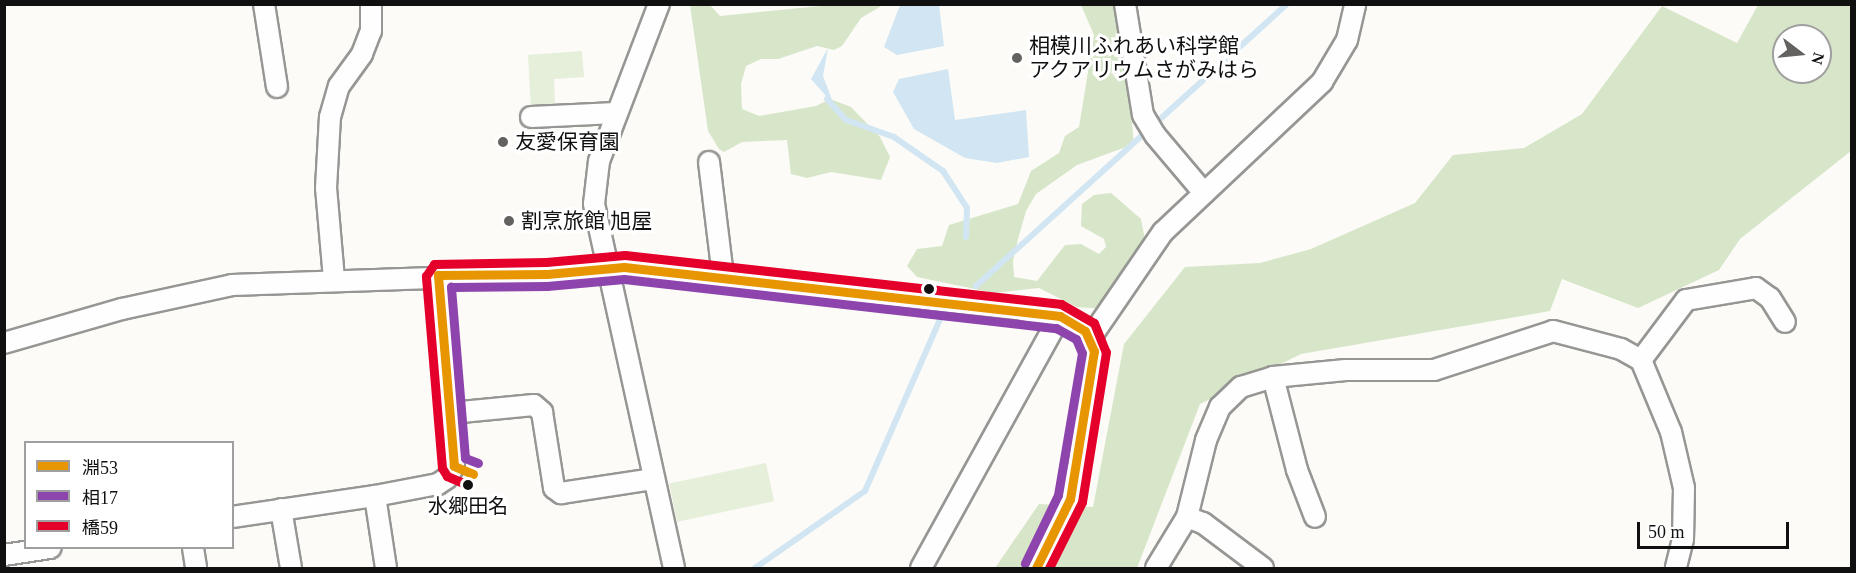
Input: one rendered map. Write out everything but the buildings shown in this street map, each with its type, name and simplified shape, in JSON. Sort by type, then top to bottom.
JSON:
[{"type":"street","points":[[264,4],[277,87]]},
{"type":"street","points":[[334,279],[326,188],[328,128],[339,86],[362,54],[371,31],[371,4]]},
{"type":"street","points":[[659,4],[599,161],[594,204],[674,568]]},
{"type":"street","points":[[1125,4],[1143,115],[1155,135],[1204,193]]},
{"type":"street","points":[[1091,337],[1163,232],[1322,82],[1340,56],[1355,4]]},
{"type":"street","points":[[531,117],[616,113]]},
{"type":"street","points":[[709,162],[723,276]]},
{"type":"street","points":[[4,343],[122,309],[232,285],[609,268],[723,276],[1060,316],[1091,337],[1094,351],[1073,489],[1036,568]]},
{"type":"street","points":[[234,517],[375,496],[438,484],[447,478],[454,466],[438,275]]},
{"type":"street","points":[[1641,360],[1686,300],[1756,288],[1770,298],[1785,322]]},
{"type":"street","points":[[921,568],[1060,316]]},
{"type":"street","points":[[1156,568],[1187,517],[1206,440],[1220,407],[1241,387],[1273,377],[1346,370],[1434,370],[1546,332],[1621,349],[1641,360],[1671,432],[1684,488],[1683,539],[1677,568]]},
{"type":"street","points":[[1273,377],[1297,470],[1315,517]]},
{"type":"street","points":[[451,413],[534,405],[542,412],[554,488],[561,493],[654,479]]},
{"type":"street","points":[[375,496],[386,568]]},
{"type":"street","points":[[281,509],[291,568]]},
{"type":"street","points":[[1187,517],[1203,523],[1263,568]]},
{"type":"street","points":[[4,555],[43,549]]},
{"type":"street","points":[[193,549],[196,568]]},
{"type":"green space","points":[[690,5],[710,5],[720,16],[830,5],[883,5],[861,18],[842,46],[834,50],[817,46],[778,59],[761,59],[746,66],[741,84],[742,109],[759,116],[816,106],[830,99],[851,107],[880,137],[890,157],[881,180],[831,172],[807,178],[791,174],[787,140],[742,142],[724,152],[719,149],[708,131]]},
{"type":"green space","points":[[1081,5],[1113,5],[1127,74],[1134,144],[1077,165],[1036,194],[1026,211],[1018,239],[1013,261],[1014,277],[1037,281],[1065,245],[1081,244],[1099,254],[1106,247],[1104,239],[1081,226],[1082,204],[1094,195],[1111,193],[1141,219],[1147,250],[1104,309],[1077,307],[1039,288],[994,293],[917,277],[907,266],[917,249],[942,246],[949,225],[1018,204],[1031,171],[1059,153],[1065,136],[1079,127],[1094,35]]},
{"type":"green space","points":[[1758,5],[1851,5],[1851,151],[1740,239],[1719,270],[1638,308],[1562,279],[1550,311],[1301,354],[1200,404],[1137,568],[995,568],[1039,504],[1093,507],[1124,344],[1185,267],[1260,263],[1311,249],[1415,203],[1453,155],[1524,148],[1582,114],[1662,6],[1737,43]]},
{"type":"green space","points":[[582,51],[584,77],[554,79],[555,107],[531,108],[528,55]]},
{"type":"green space","points":[[766,463],[774,501],[677,522],[669,484]]},
{"type":"water","points":[[900,5],[939,5],[944,46],[897,55],[884,47]]},
{"type":"water","points":[[828,48],[823,76],[834,105],[811,79]]},
{"type":"water","points":[[948,69],[955,120],[1026,110],[1029,157],[997,163],[965,158],[914,129],[893,92],[899,79]]},
{"type":"waterway","points":[[976,286],[1287,4]]},
{"type":"waterway","points":[[827,99],[846,120],[894,137],[943,171],[967,208],[966,237]]},
{"type":"waterway","points":[[755,568],[865,491],[941,317]]},
{"type":"transit line","name":"橋59","points":[[468,485],[447,476],[442,468],[426,276],[434,264],[546,262],[625,255],[1061,304],[1094,323],[1106,352],[1082,502],[1049,568]]},
{"type":"transit line","name":"淵53","points":[[473,474],[454,466],[438,275],[547,274],[624,267],[1060,316],[1085,331],[1094,351],[1070,499],[1036,568]]},
{"type":"transit line","name":"相17","points":[[478,463],[465,458],[451,287],[547,286],[624,279],[1056,328],[1076,339],[1082,353],[1058,495],[1025,563]]},
{"type":"place","name":"相模川ふれあい科学館 アクアリウムさがみはら","points":[[1017,58]]},
{"type":"place","name":"友愛保育園","points":[[503,142]]},
{"type":"place","name":"割烹旅館 旭屋","points":[[509,221]]},
{"type":"place","name":"水郷田名","points":[[468,485]]}]
